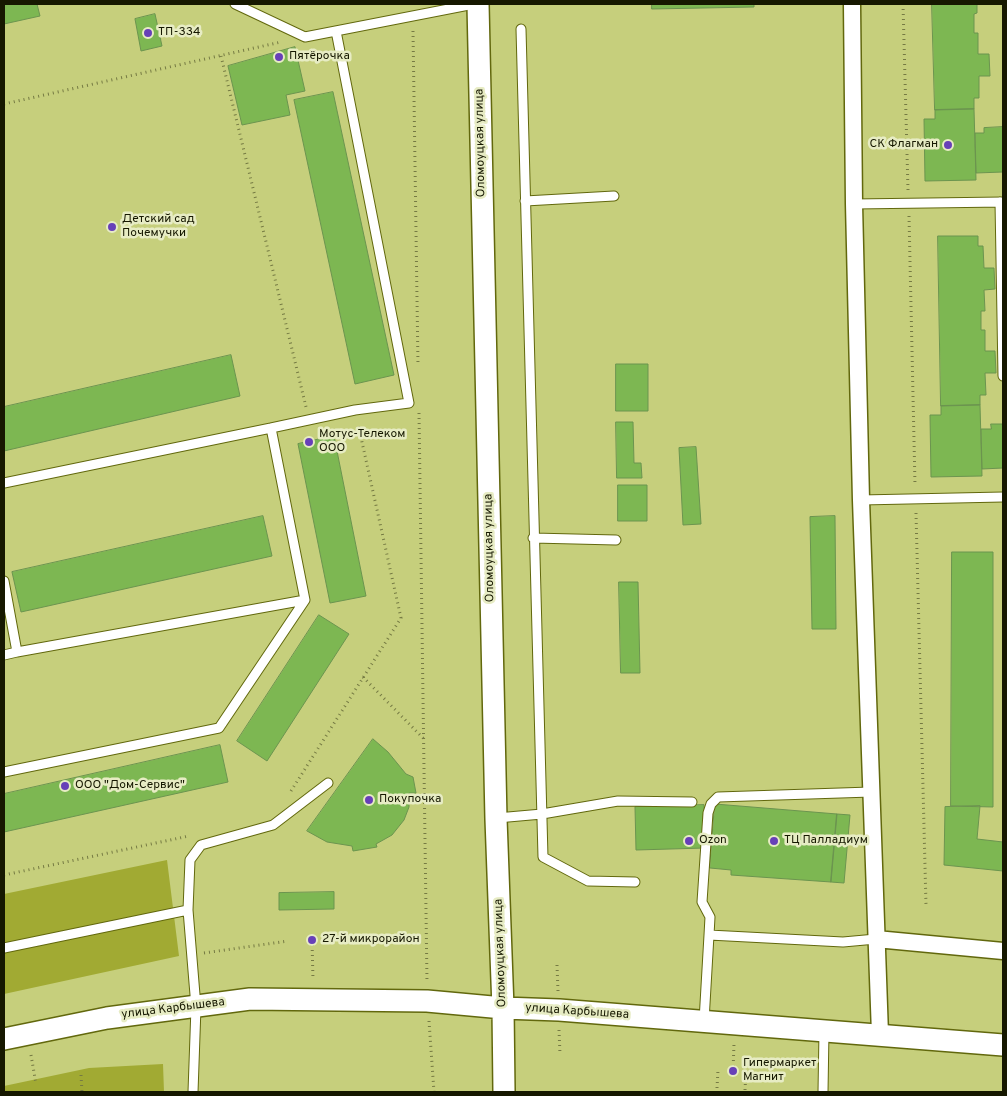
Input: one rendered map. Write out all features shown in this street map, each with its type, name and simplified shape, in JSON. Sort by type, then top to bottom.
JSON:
[{"type":"street","name":"Оломоуцкая улица","points":[[478,4],[504,1092]]},
{"type":"street","points":[[852,4],[854,204],[861,500],[880,1034]]},
{"type":"street","points":[[876,939],[1003,951]]},
{"type":"street","name":"улица Карбышева","points":[[4,1039],[107,1018],[250,999],[314,999],[427,1001],[880,1034],[1003,1045]]},
{"type":"lane","points":[[235,4],[305,36],[336,32],[474,4]]},
{"type":"lane","points":[[521,29],[533,538],[543,857],[588,881],[635,882]]},
{"type":"lane","points":[[4,483],[355,410],[409,403],[336,32]]},
{"type":"lane","points":[[525,201],[614,196]]},
{"type":"lane","points":[[854,204],[1002,202],[1003,376]]},
{"type":"lane","points":[[4,772],[219,728],[305,600],[271,428]]},
{"type":"lane","points":[[861,500],[1003,497]]},
{"type":"lane","points":[[533,538],[616,540]]},
{"type":"lane","points":[[4,581],[17,652]]},
{"type":"lane","points":[[4,655],[305,600]]},
{"type":"lane","points":[[193,1092],[196,1007],[188,910],[190,860],[202,844],[273,825],[328,783]]},
{"type":"lane","points":[[704,1021],[710,917],[702,902],[708,813],[711,804],[718,797],[871,792]]},
{"type":"lane","points":[[496,818],[542,814],[618,801],[692,802]]},
{"type":"lane","points":[[4,948],[188,910]]},
{"type":"lane","points":[[709,935],[843,942],[876,939]]},
{"type":"lane","points":[[823,1092],[824,1031]]},
{"type":"path","points":[[903,4],[926,905]]},
{"type":"path","points":[[4,104],[305,36]]},
{"type":"path","points":[[221,56],[309,420]]},
{"type":"path","points":[[290,793],[401,618],[355,410]]},
{"type":"path","points":[[364,677],[425,740],[425,942],[427,1001],[434,1092]]},
{"type":"path","points":[[4,875],[197,834]]},
{"type":"path","points":[[335,939],[425,942]]},
{"type":"path","points":[[312,940],[314,999]]},
{"type":"path","points":[[192,955],[288,941]]},
{"type":"path","points":[[557,965],[557,980]]},
{"type":"path","points":[[733,1071],[735,1024]]},
{"type":"path","points":[[28,1034],[36,1084]]},
{"type":"path","points":[[717,1088],[718,1070]]},
{"type":"path","points":[[745,1090],[746,1072]]},
{"type":"path","points":[[81,1075],[82,1092]]},
{"type":"green space","points":[[167,860],[179,956],[4,994],[4,894]]},
{"type":"green space","points":[[163,1064],[164,1092],[4,1092],[4,1086],[89,1068]]},
{"type":"building","points":[[4,4],[37,4],[40,16],[4,24]]},
{"type":"building","points":[[652,4],[754,4],[754,7],[652,9]]},
{"type":"building","points":[[932,4],[977,4],[977,13],[974,14],[974,33],[978,33],[978,54],[989,54],[990,76],[979,76],[979,98],[974,98],[974,109],[935,110]]},
{"type":"building","name":"ТП-334","points":[[155,14],[162,46],[141,51],[135,19]]},
{"type":"building","points":[[295,47],[305,91],[286,95],[290,115],[242,125],[228,66]]},
{"type":"building","points":[[333,92],[394,375],[355,384],[294,100]]},
{"type":"building","points":[[974,109],[976,180],[925,181],[924,119],[935,119],[935,110]]},
{"type":"building","points":[[1003,127],[1003,172],[976,173],[975,133],[984,133],[984,128]]},
{"type":"building","points":[[938,236],[978,236],[978,246],[983,246],[984,268],[994,268],[995,289],[984,290],[985,311],[981,311],[981,330],[985,330],[985,351],[995,351],[996,373],[985,373],[986,395],[980,395],[980,405],[941,406]]},
{"type":"building","points":[[231,355],[240,396],[4,451],[4,407]]},
{"type":"building","points":[[616,364],[648,364],[648,411],[616,411]]},
{"type":"building","points":[[980,405],[982,476],[931,477],[930,415],[941,415],[941,406]]},
{"type":"building","points":[[616,422],[633,422],[634,463],[641,463],[642,478],[617,478]]},
{"type":"building","points":[[991,424],[1003,424],[1003,468],[982,469],[981,429],[991,429]]},
{"type":"building","points":[[334,436],[366,596],[330,603],[298,444]]},
{"type":"building","points":[[696,447],[701,524],[683,525],[679,448]]},
{"type":"building","points":[[618,485],[647,485],[647,521],[618,521]]},
{"type":"building","points":[[263,516],[272,556],[21,612],[12,572]]},
{"type":"building","points":[[835,516],[836,629],[812,629],[810,517]]},
{"type":"building","points":[[952,552],[993,552],[993,807],[951,806]]},
{"type":"building","points":[[619,582],[638,582],[640,673],[621,673]]},
{"type":"building","points":[[319,615],[349,634],[267,761],[237,741]]},
{"type":"building","name":"Покупочка","points":[[373,739],[388,752],[406,774],[413,777],[416,793],[409,793],[409,807],[404,820],[392,835],[376,844],[377,847],[353,851],[352,846],[327,842],[307,831]]},
{"type":"building","points":[[220,745],[228,782],[4,832],[4,794]]},
{"type":"building","name":"ТЦ Палладиум","points":[[715,804],[837,814],[831,882],[731,875],[731,870],[710,868]]},
{"type":"building","points":[[704,805],[705,848],[636,850],[635,807]]},
{"type":"building","points":[[980,806],[977,839],[1003,842],[1003,871],[944,865],[945,807]]},
{"type":"building","points":[[837,814],[850,815],[844,883],[831,882]]},
{"type":"building","points":[[334,892],[334,909],[279,910],[279,893]]},
{"type":"place","name":"ТП-334","points":[[148,33]]},
{"type":"place","name":"Пятёрочка","points":[[279,57]]},
{"type":"place","name":"СК Флагман","points":[[948,145]]},
{"type":"place","name":"Детский сад Почемучки","points":[[112,227]]},
{"type":"place","name":"Мотус-Телеком ООО","points":[[309,442]]},
{"type":"place","name":"ООО \"Дом-Сервис\"","points":[[65,786]]},
{"type":"place","name":"Покупочка","points":[[369,800]]},
{"type":"place","name":"Ozon","points":[[689,841]]},
{"type":"place","name":"ТЦ Палладиум","points":[[774,841]]},
{"type":"place","name":"27-й микрорайон","points":[[312,940]]},
{"type":"place","name":"Гипермаркет Магнит","points":[[733,1071]]}]
